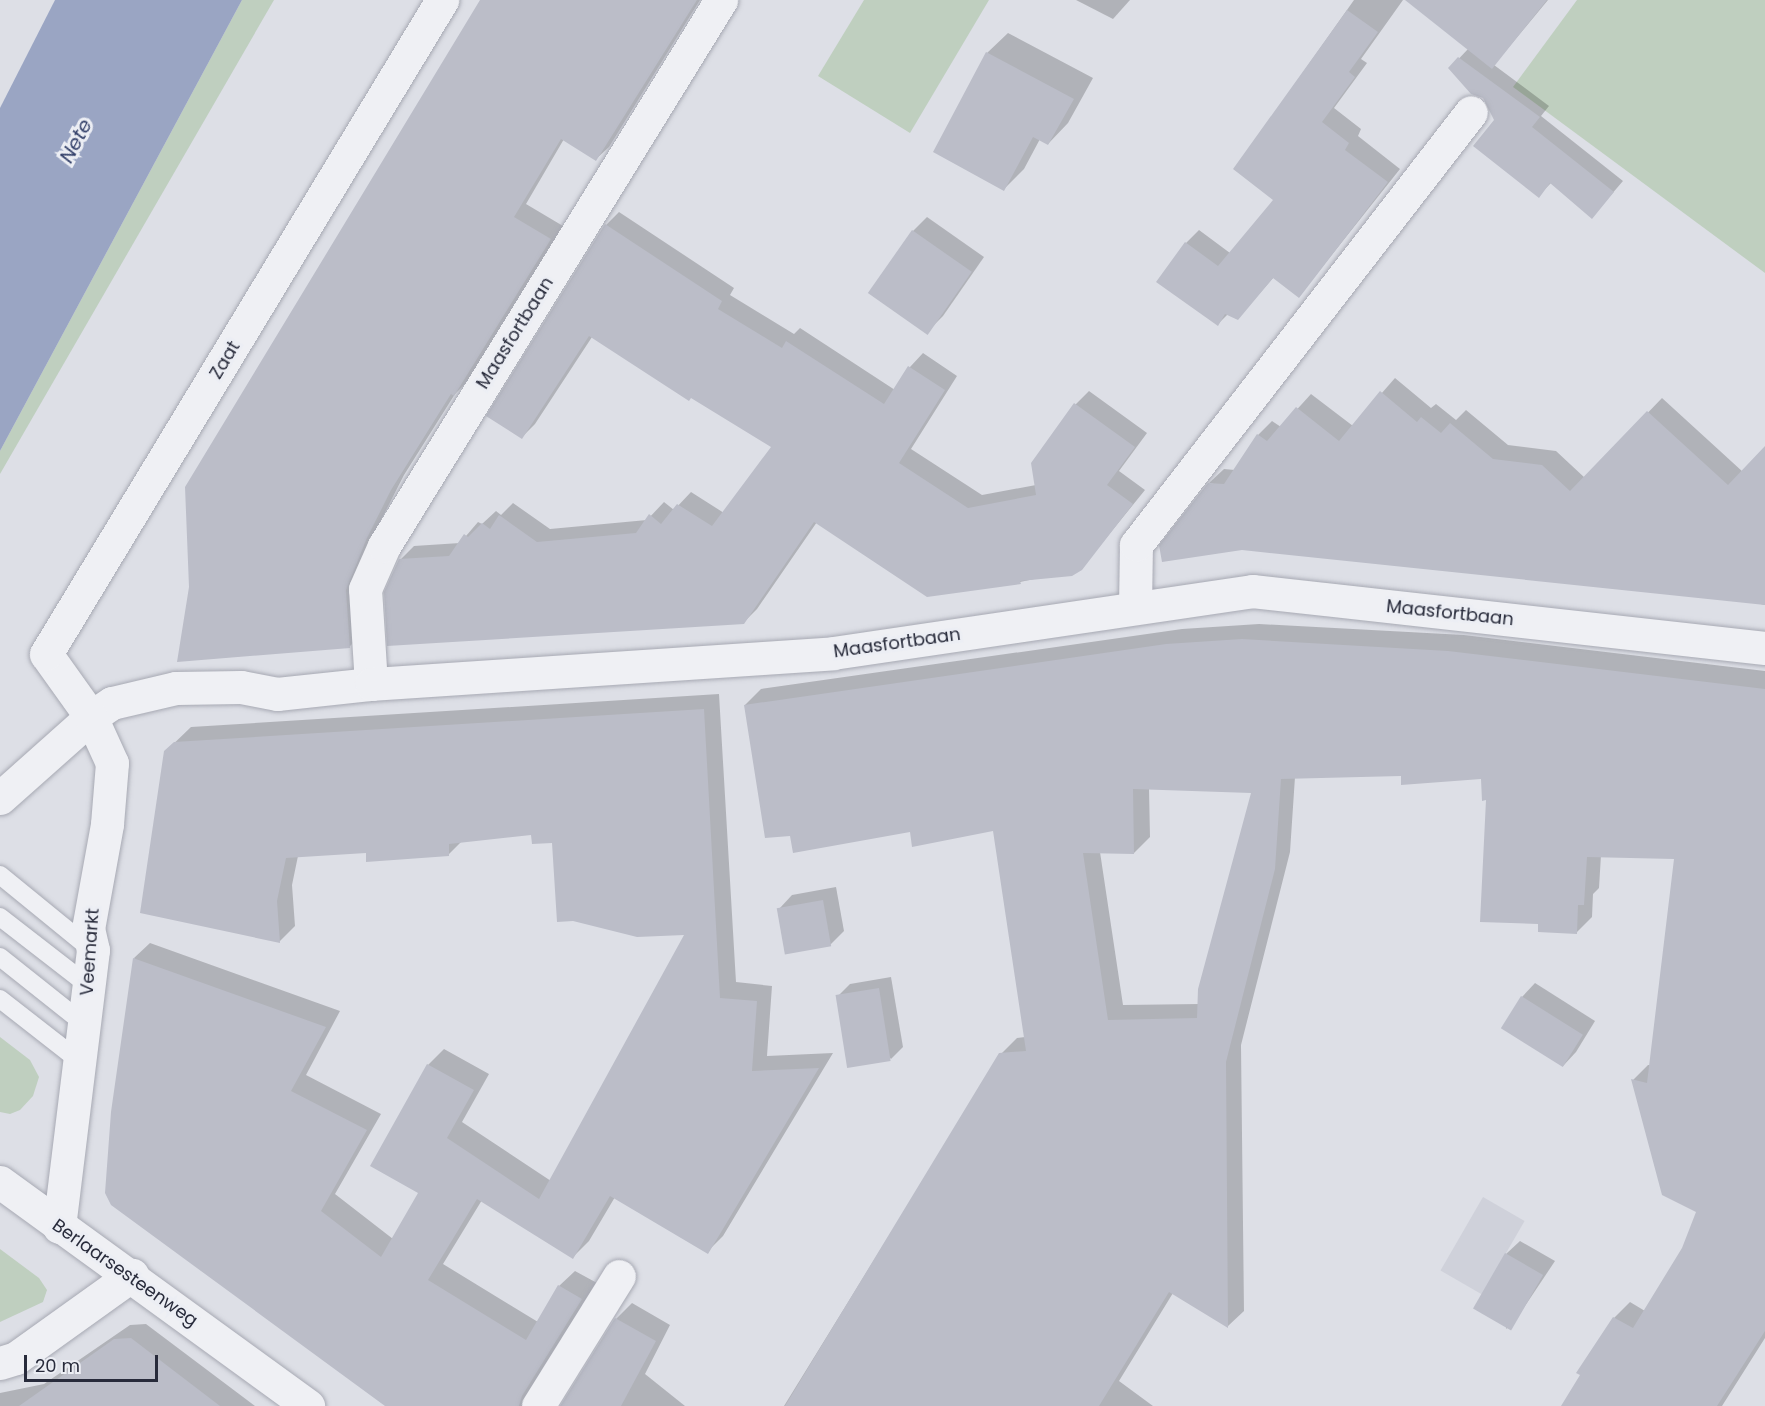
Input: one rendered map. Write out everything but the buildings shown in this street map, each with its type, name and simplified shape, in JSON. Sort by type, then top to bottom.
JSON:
[{"type":"street","name":"Zaat","points":[[91,717],[46,654],[442,0]]},
{"type":"street","name":"Maasfortbaan","points":[[371,684],[365,589],[384,546],[721,0]]},
{"type":"street","points":[[1135,607],[1136,545],[1471,112]]},
{"type":"street","name":"Maasfortbaan","points":[[0,798],[91,717],[112,703],[176,688],[241,687],[277,694],[371,684],[833,653],[1252,591],[1765,648]]},
{"type":"street","name":"Veemarkt","points":[[58,1227],[93,950],[88,929],[107,824],[112,763],[91,717]]},
{"type":"street","name":"Berlaarsesteenweg","points":[[0,1182],[58,1227],[132,1275],[308,1406]]},
{"type":"street","points":[[0,1363],[16,1358],[132,1275]]},
{"type":"street","points":[[538,1406],[619,1275]]},
{"type":"lane","points":[[0,875],[93,950]]},
{"type":"lane","points":[[0,917],[89,986]]},
{"type":"lane","points":[[0,957],[83,1023]]},
{"type":"lane","points":[[0,999],[78,1060]]},
{"type":"shaded area","points":[[1483,1197],[1525,1221],[1482,1295],[1440,1271]]},
{"type":"green space","points":[[242,0],[274,0],[0,474],[0,451]]},
{"type":"green space","points":[[864,0],[989,0],[910,133],[818,76]]},
{"type":"green space","points":[[1577,0],[1765,0],[1765,273],[1513,87]]},
{"type":"green space","points":[[0,1037],[30,1060],[39,1077],[33,1096],[20,1110],[10,1114],[0,1112]]},
{"type":"green space","points":[[0,1249],[39,1278],[47,1290],[43,1302],[0,1322]]},
{"type":"water","name":"Nete","points":[[55,0],[242,0],[0,451],[0,108]]}]
